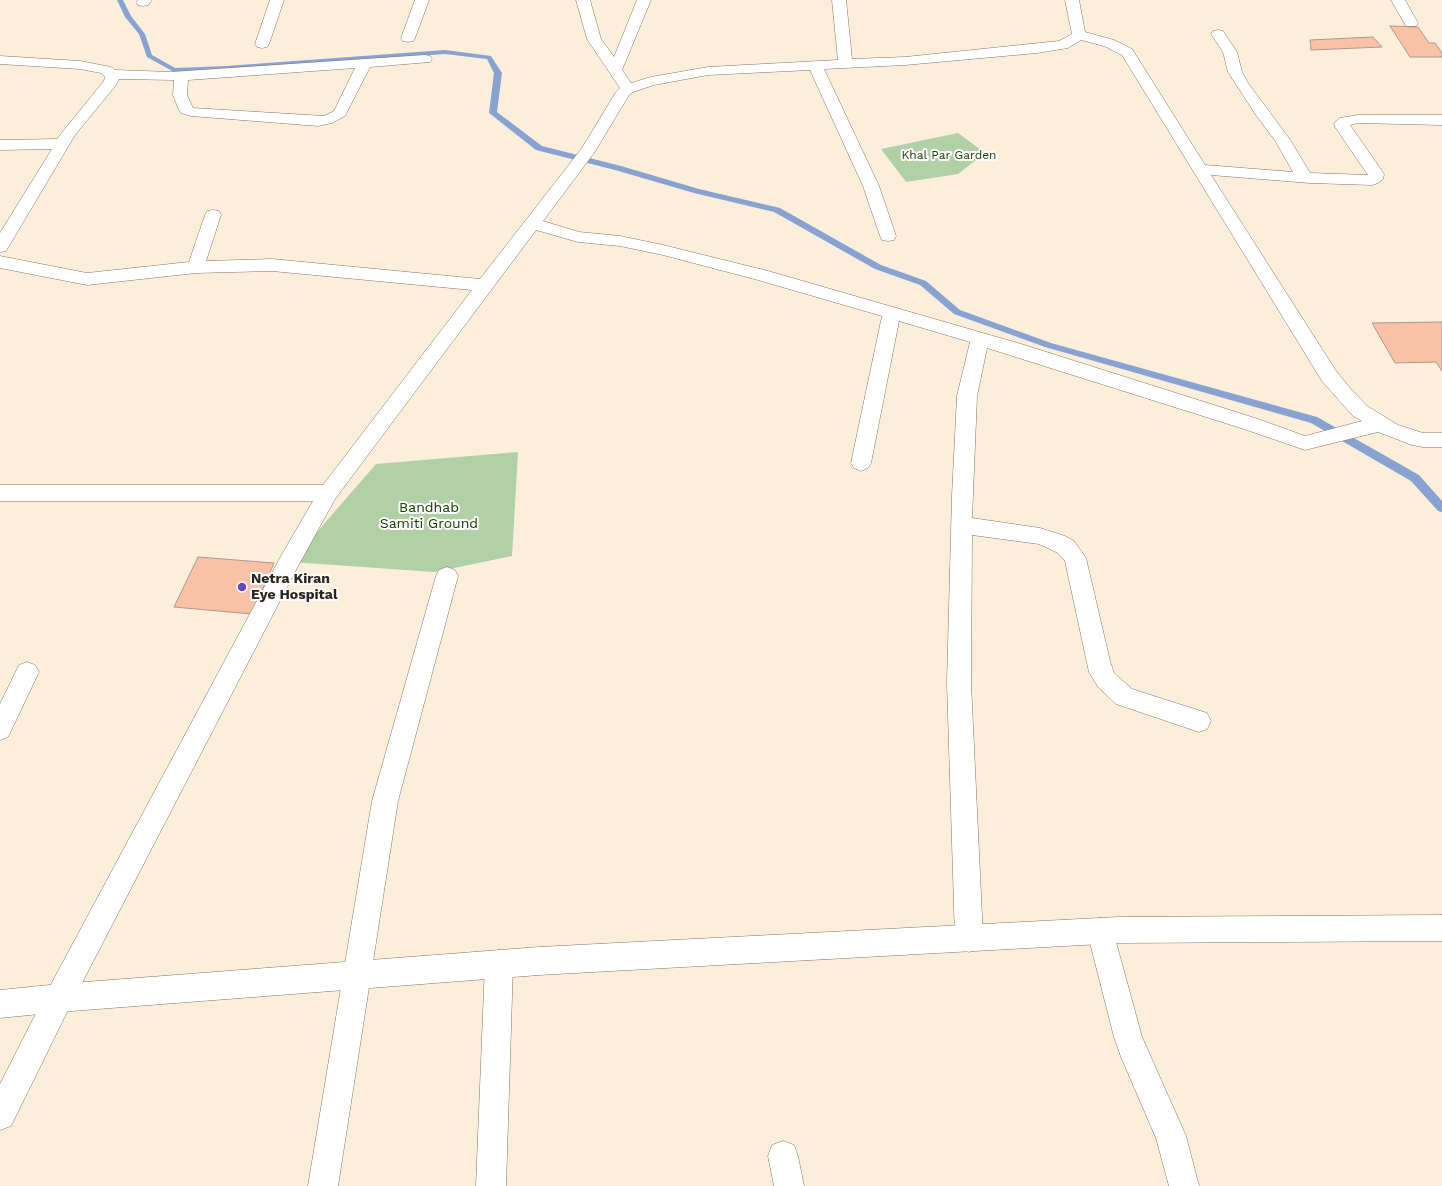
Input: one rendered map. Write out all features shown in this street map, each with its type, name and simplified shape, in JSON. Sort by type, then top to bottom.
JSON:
[{"type":"street","points":[[262,44],[277,0]]},
{"type":"street","points":[[408,38],[422,0]]},
{"type":"street","points":[[583,0],[594,39],[628,89]]},
{"type":"street","points":[[615,71],[644,0]]},
{"type":"street","points":[[839,0],[845,63]]},
{"type":"street","points":[[1072,0],[1079,35]]},
{"type":"street","points":[[1398,0],[1411,23]]},
{"type":"street","points":[[1218,34],[1230,52],[1235,72],[1241,83],[1259,110],[1283,141],[1304,177]]},
{"type":"street","points":[[0,1115],[59,998],[286,569],[328,493],[589,150],[623,92],[628,89],[651,81],[698,72],[904,61],[1048,48],[1063,45],[1079,35],[1109,43],[1127,52],[1329,376],[1343,393],[1360,411],[1402,436],[1423,440],[1442,440]]},
{"type":"street","points":[[0,60],[80,65],[106,70],[111,74],[181,76],[425,59]]},
{"type":"street","points":[[181,76],[180,95],[186,110],[191,112],[318,121],[327,120],[340,113],[365,63]]},
{"type":"street","points":[[815,65],[871,186],[888,236]]},
{"type":"street","points":[[0,247],[62,144],[79,120],[111,82],[111,74]]},
{"type":"street","points":[[1200,169],[1368,180],[1375,178],[1376,174],[1342,123],[1345,121],[1358,119],[1442,120]]},
{"type":"street","points":[[0,145],[62,144]]},
{"type":"street","points":[[196,267],[213,215]]},
{"type":"street","points":[[532,223],[578,237],[620,241],[663,250],[762,275],[980,339],[1244,422],[1305,443],[1380,424]]},
{"type":"street","points":[[0,262],[87,279],[196,267],[272,265],[485,285]]},
{"type":"street","points":[[861,464],[892,313]]},
{"type":"street","points":[[969,938],[958,683],[962,622],[962,525],[967,396],[980,339]]},
{"type":"street","points":[[0,492],[328,493]]},
{"type":"street","points":[[962,525],[1040,536],[1066,547],[1075,558],[1098,661],[1101,672],[1106,680],[1124,697],[1198,721]]},
{"type":"street","points":[[323,1186],[385,801],[447,576]]},
{"type":"street","points":[[0,729],[27,672]]},
{"type":"street","points":[[0,1004],[358,974],[499,964],[1100,931],[1442,928]]},
{"type":"street","points":[[1100,931],[1128,1037],[1135,1057],[1171,1136],[1184,1186]]},
{"type":"street","points":[[491,1186],[499,964]]},
{"type":"street","points":[[783,1156],[789,1186]]},
{"type":"green space","name":"Khal Par Garden","points":[[958,133],[985,153],[958,174],[906,182],[881,149]]},
{"type":"green space","name":"Bandhab Samiti Ground","points":[[518,452],[512,556],[435,572],[291,562],[376,464]]},
{"type":"building","points":[[1390,26],[1418,27],[1429,43],[1435,43],[1442,53],[1442,57],[1410,57]]},
{"type":"building","points":[[1373,37],[1382,47],[1311,50],[1310,40]]},
{"type":"building","points":[[1442,322],[1442,371],[1436,362],[1395,363],[1372,323]]},
{"type":"building","points":[[198,557],[274,563],[252,614],[174,607]]},
{"type":"waterway","points":[[120,0],[128,17],[142,34],[149,56],[174,70],[226,68],[445,52],[489,57],[498,73],[493,113],[539,148],[618,168],[697,191],[777,210],[878,267],[923,283],[957,312],[1048,345],[1314,420],[1415,478],[1442,508]]},
{"type":"place","name":"Netra Kiran Eye Hospital","points":[[242,587]]}]
